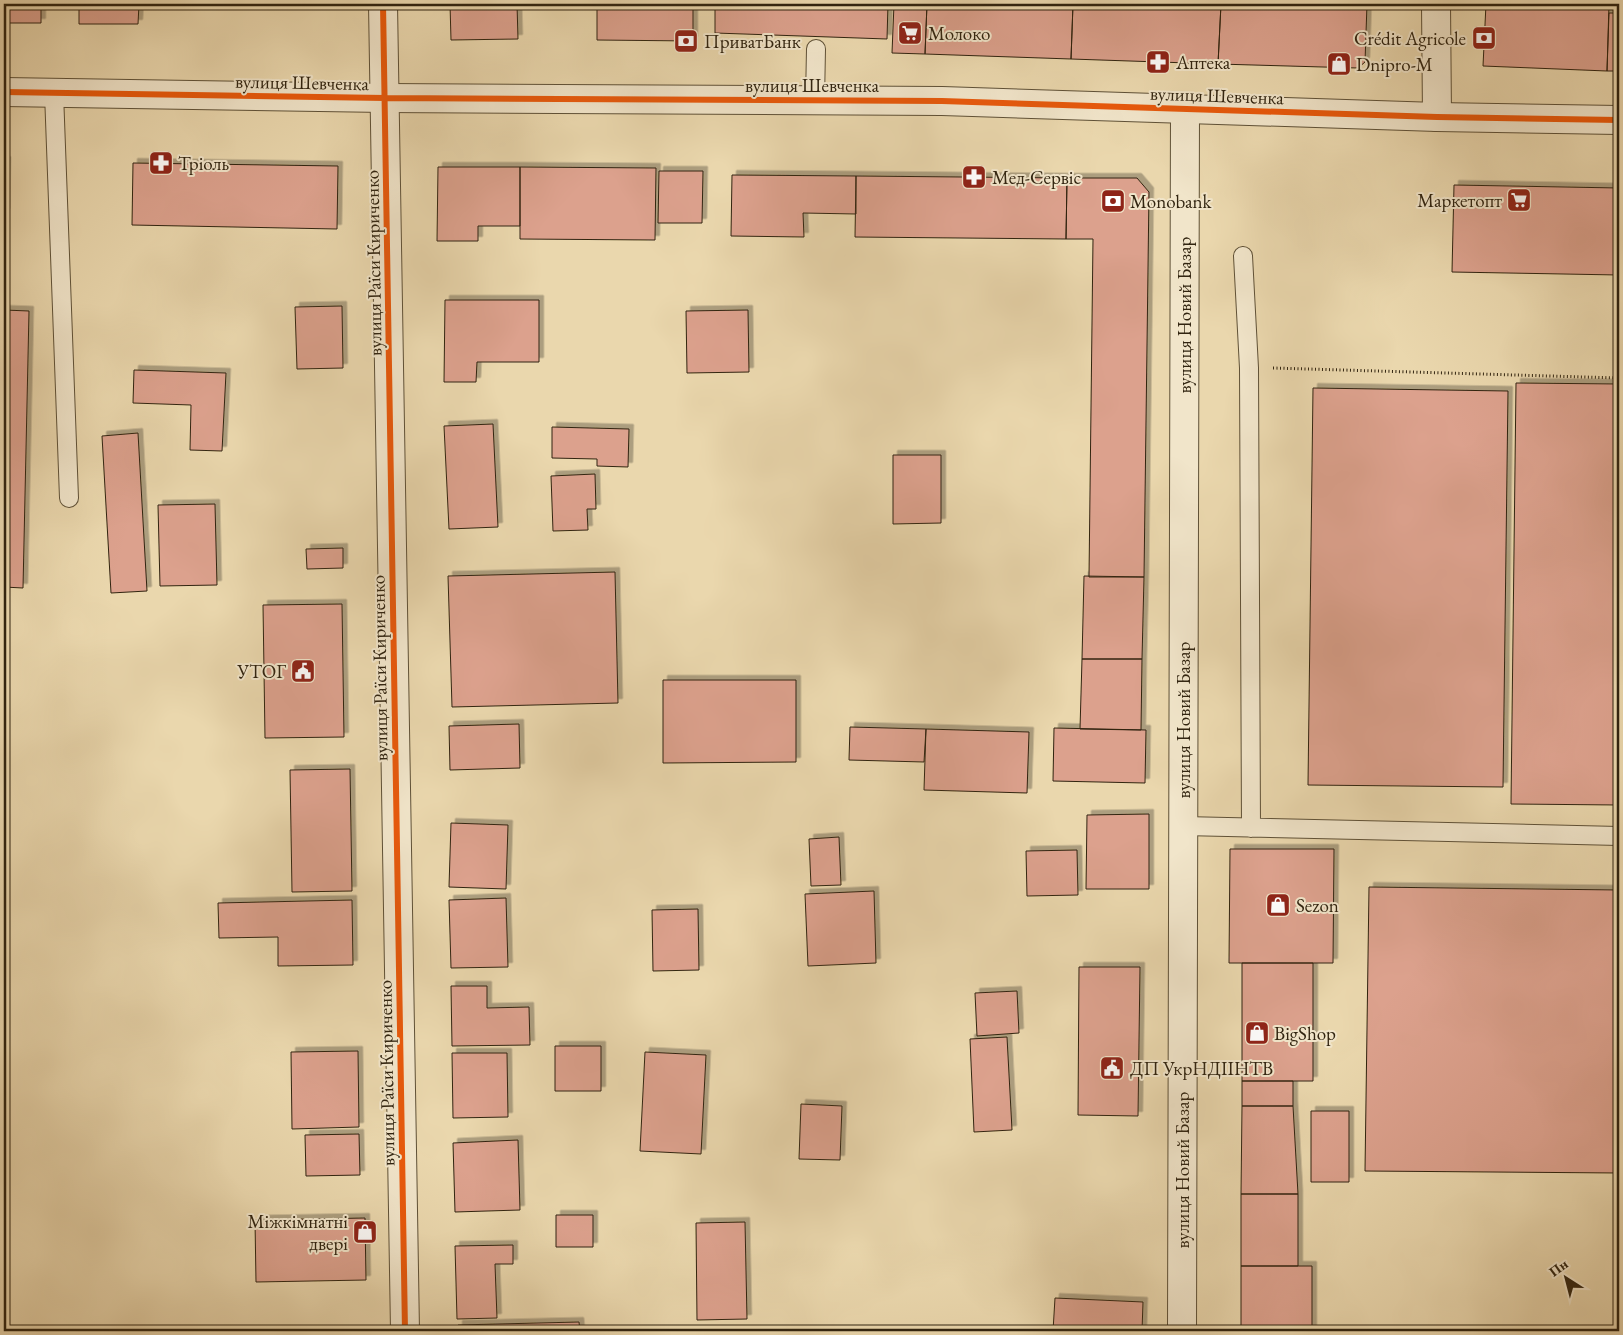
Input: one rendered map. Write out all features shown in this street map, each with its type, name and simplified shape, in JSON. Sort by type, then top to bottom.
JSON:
[{"type":"street","name":"вулиця Раїси Кириченко","points":[[383,4],[405,1331]]},
{"type":"street","points":[[1436,4],[1437,117]]},
{"type":"street","name":"вулиця Шевченка","points":[[4,92],[385,98],[942,101],[1437,117],[1619,120]]},
{"type":"street","name":"вулиця Новий Базар","points":[[1182,1331],[1185,109]]},
{"type":"lane","points":[[815,100],[816,49]]},
{"type":"lane","points":[[54,93],[69,498]]},
{"type":"lane","points":[[1243,256],[1249,368],[1251,828]]},
{"type":"lane","points":[[1183,826],[1619,836]]},
{"type":"path","points":[[1249,368],[1619,378]]},
{"type":"building","points":[[4,4],[41,4],[41,23],[4,23]]},
{"type":"building","points":[[69,4],[139,4],[138,24],[79,24],[79,9],[69,9]]},
{"type":"building","points":[[450,4],[517,4],[518,39],[451,40]]},
{"type":"building","points":[[597,4],[693,4],[693,41],[597,40]]},
{"type":"building","points":[[715,4],[888,4],[887,39],[715,33]]},
{"type":"building","name":"Молоко","points":[[894,4],[927,4],[925,54],[892,53]]},
{"type":"building","points":[[927,4],[1073,4],[1071,59],[925,54]]},
{"type":"building","points":[[1073,4],[1221,4],[1218,64],[1071,59]]},
{"type":"building","points":[[1221,4],[1325,7],[1325,4],[1367,4],[1365,62],[1358,68],[1218,64]]},
{"type":"building","points":[[1486,4],[1609,4],[1607,71],[1483,66]]},
{"type":"building","points":[[1609,13],[1619,13],[1619,71],[1607,71]]},
{"type":"building","points":[[4,161],[6,161],[5,213],[4,212]]},
{"type":"building","points":[[133,163],[338,166],[337,229],[132,225]]},
{"type":"building","points":[[438,167],[520,167],[520,226],[478,226],[478,241],[437,241]]},
{"type":"building","points":[[520,167],[656,168],[655,240],[520,239]]},
{"type":"building","points":[[659,171],[703,171],[702,223],[658,223]]},
{"type":"building","points":[[732,175],[856,176],[856,214],[803,213],[804,237],[731,236]]},
{"type":"building","points":[[856,176],[1067,178],[1066,239],[855,237]]},
{"type":"building","points":[[1067,178],[1137,178],[1149,192],[1144,577],[1089,577],[1093,239],[1066,239]]},
{"type":"building","points":[[1454,185],[1619,188],[1619,275],[1452,272]]},
{"type":"building","points":[[445,300],[539,300],[539,362],[477,362],[476,382],[444,382]]},
{"type":"building","points":[[342,306],[343,368],[297,369],[295,307]]},
{"type":"building","points":[[4,310],[29,311],[23,588],[4,587]]},
{"type":"building","points":[[748,310],[749,372],[687,373],[686,311]]},
{"type":"building","points":[[134,370],[226,373],[222,451],[190,450],[191,405],[133,403]]},
{"type":"building","points":[[1516,383],[1619,384],[1619,805],[1511,804]]},
{"type":"building","points":[[1313,388],[1508,391],[1503,787],[1308,785]]},
{"type":"building","points":[[493,424],[498,527],[449,529],[444,426]]},
{"type":"building","points":[[552,427],[629,429],[628,467],[597,466],[597,459],[552,458]]},
{"type":"building","points":[[138,433],[147,591],[111,593],[102,436]]},
{"type":"building","points":[[893,455],[941,455],[941,523],[893,524]]},
{"type":"building","points":[[595,474],[596,509],[587,509],[588,530],[553,531],[551,476]]},
{"type":"building","points":[[215,504],[217,585],[160,586],[158,505]]},
{"type":"building","points":[[343,548],[343,568],[307,569],[306,549]]},
{"type":"building","points":[[615,572],[618,703],[452,707],[448,576]]},
{"type":"building","points":[[1084,576],[1144,577],[1142,659],[1082,659]]},
{"type":"building","name":"УТОГ","points":[[342,604],[344,737],[265,738],[263,605]]},
{"type":"building","points":[[1082,659],[1142,659],[1141,730],[1080,729]]},
{"type":"building","points":[[663,680],[796,680],[796,762],[663,763]]},
{"type":"building","points":[[519,724],[520,768],[450,770],[449,726]]},
{"type":"building","points":[[850,727],[926,729],[924,762],[849,760]]},
{"type":"building","points":[[1054,728],[1146,730],[1145,783],[1053,781]]},
{"type":"building","points":[[926,729],[1029,732],[1027,793],[924,790]]},
{"type":"building","points":[[350,769],[352,891],[292,892],[290,770]]},
{"type":"building","points":[[1149,814],[1149,889],[1086,889],[1087,815]]},
{"type":"building","points":[[451,823],[508,825],[506,889],[449,887]]},
{"type":"building","points":[[839,837],[841,885],[811,886],[809,839]]},
{"type":"building","points":[[1230,849],[1334,849],[1333,963],[1229,963]]},
{"type":"building","points":[[1077,850],[1078,895],[1027,896],[1026,851]]},
{"type":"building","points":[[1369,887],[1619,890],[1619,1173],[1365,1171]]},
{"type":"building","points":[[874,891],[876,963],[808,966],[805,894]]},
{"type":"building","points":[[506,898],[508,967],[451,968],[449,900]]},
{"type":"building","points":[[352,900],[353,965],[278,966],[278,937],[219,938],[218,903]]},
{"type":"building","points":[[698,909],[699,970],[653,971],[652,910]]},
{"type":"building","points":[[1242,963],[1313,963],[1313,1081],[1242,1081]]},
{"type":"building","points":[[1079,967],[1140,967],[1138,1116],[1078,1115]]},
{"type":"building","points":[[451,986],[487,986],[487,1008],[529,1007],[530,1045],[452,1046]]},
{"type":"building","points":[[1017,991],[1019,1033],[977,1036],[975,993]]},
{"type":"building","points":[[1007,1037],[1012,1130],[974,1132],[970,1039]]},
{"type":"building","points":[[555,1046],[601,1046],[601,1091],[555,1091]]},
{"type":"building","points":[[358,1051],[359,1127],[292,1129],[291,1052]]},
{"type":"building","points":[[645,1052],[706,1055],[701,1154],[640,1151]]},
{"type":"building","points":[[452,1053],[507,1053],[508,1117],[453,1118]]},
{"type":"building","points":[[1242,1081],[1293,1081],[1293,1106],[1242,1106]]},
{"type":"building","points":[[801,1104],[842,1106],[840,1160],[799,1159]]},
{"type":"building","points":[[1242,1106],[1293,1106],[1298,1194],[1241,1194]]},
{"type":"building","points":[[1311,1111],[1349,1111],[1349,1182],[1311,1182]]},
{"type":"building","points":[[359,1134],[360,1175],[306,1176],[305,1135]]},
{"type":"building","points":[[518,1140],[520,1210],[455,1212],[453,1143]]},
{"type":"building","points":[[1241,1194],[1298,1194],[1298,1266],[1241,1266]]},
{"type":"building","points":[[556,1215],[593,1215],[593,1247],[556,1247]]},
{"type":"building","points":[[365,1218],[366,1280],[256,1282],[255,1220]]},
{"type":"building","points":[[745,1222],[747,1319],[697,1320],[696,1223]]},
{"type":"building","points":[[513,1245],[513,1264],[495,1264],[497,1318],[457,1319],[455,1246]]},
{"type":"building","points":[[1241,1266],[1312,1266],[1312,1330],[1241,1330]]},
{"type":"building","points":[[1055,1298],[1143,1302],[1142,1331],[1053,1331]]},
{"type":"building","points":[[579,1322],[580,1331],[458,1331],[458,1325]]},
{"type":"building","points":[[1312,1330],[1312,1331],[1241,1331]]},
{"type":"cycle path","points":[[383,4],[405,1331]]},
{"type":"cycle path","points":[[4,92],[385,98],[942,101],[1437,117],[1619,120]]},
{"type":"place","name":"Молоко","points":[[910,33]]},
{"type":"place","name":"Crédit Agricole","points":[[1484,38]]},
{"type":"place","name":"ПриватБанк","points":[[686,41]]},
{"type":"place","name":"Аптека","points":[[1158,62]]},
{"type":"place","name":"Dnipro-M","points":[[1339,64]]},
{"type":"place","name":"Тріоль","points":[[161,163]]},
{"type":"place","name":"Мед-Сервіс","points":[[974,177]]},
{"type":"place","name":"Маркетопт","points":[[1519,200]]},
{"type":"place","name":"Monobank","points":[[1113,201]]},
{"type":"place","name":"УТОГ","points":[[303,671]]},
{"type":"place","name":"Sezon","points":[[1278,905]]},
{"type":"place","name":"BigShop","points":[[1257,1033]]},
{"type":"place","name":"ДП УкрНДІІНТВ","points":[[1112,1068]]},
{"type":"place","name":"Міжкімнатні двері","points":[[365,1232]]}]
